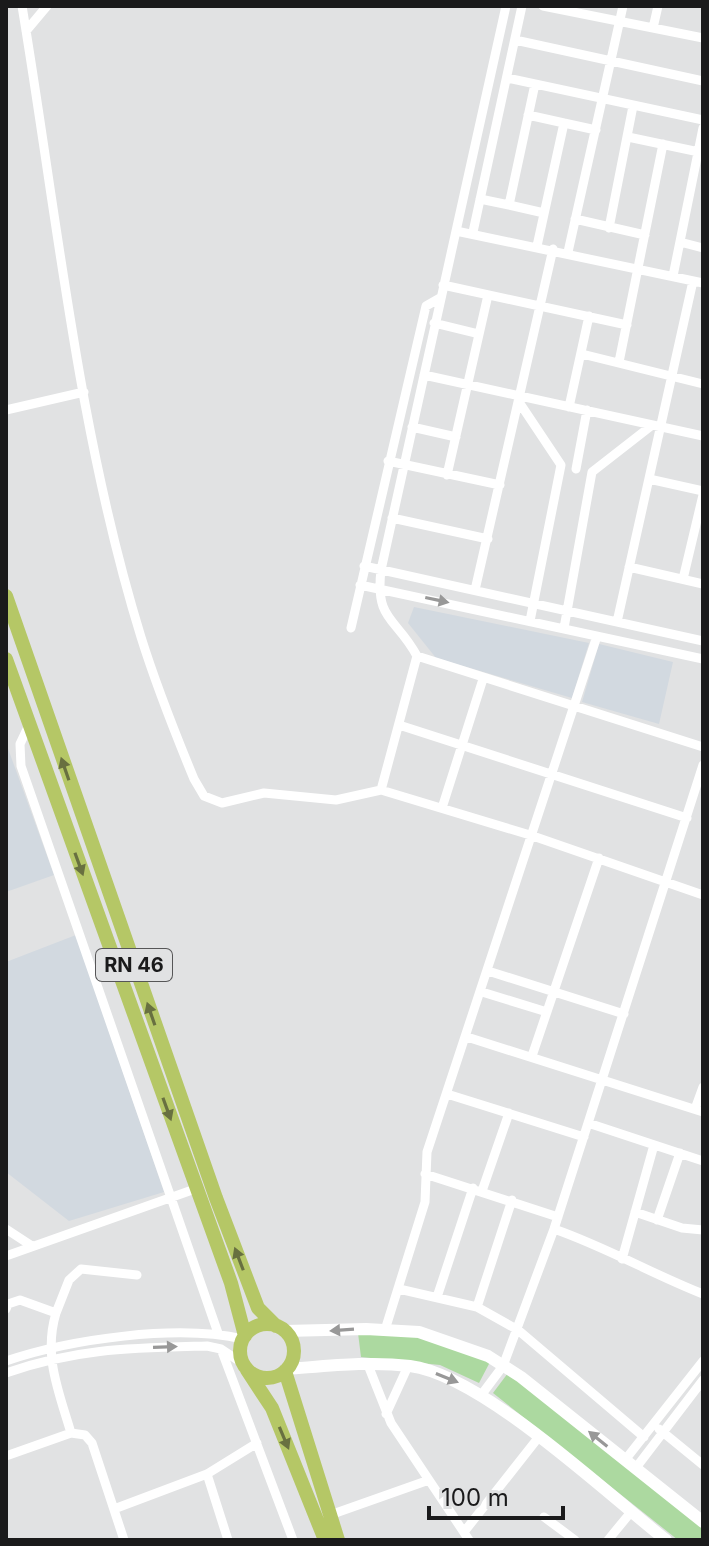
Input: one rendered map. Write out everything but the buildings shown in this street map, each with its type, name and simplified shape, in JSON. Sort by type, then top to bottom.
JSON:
[{"type":"main road","name":"RN 46","points":[[6,596],[220,1211],[258,1308],[280,1328]]},
{"type":"main road","name":"RN 46","points":[[6,659],[13,700],[29,725],[231,1283],[244,1337]]},
{"type":"main road","points":[[258,1326],[280,1328],[294,1347],[286,1370],[330,1515],[325,1539],[272,1408],[245,1366],[244,1337],[258,1326]]},
{"type":"main road","points":[[245,1366],[262,1378],[286,1370]]},
{"type":"street","points":[[22,6],[45,169],[84,392],[141,637],[201,793],[208,800],[226,803],[258,793],[336,800],[381,790],[530,835],[703,895]]},
{"type":"street","points":[[26,31],[47,6]]},
{"type":"street","points":[[506,6],[381,570],[381,609],[417,656],[703,747]]},
{"type":"street","points":[[473,232],[522,6]]},
{"type":"street","points":[[568,252],[623,6]]},
{"type":"street","points":[[653,28],[658,6]]},
{"type":"street","points":[[549,7],[703,38]]},
{"type":"street","points":[[515,40],[703,81]]},
{"type":"street","points":[[507,78],[703,120]]},
{"type":"street","points":[[509,205],[535,84]]},
{"type":"street","points":[[609,228],[633,106]]},
{"type":"street","points":[[528,115],[596,130]]},
{"type":"street","points":[[537,246],[564,123]]},
{"type":"street","points":[[673,276],[699,175],[703,128]]},
{"type":"street","points":[[628,137],[699,152]]},
{"type":"street","points":[[619,362],[663,144]]},
{"type":"street","points":[[480,199],[544,213]]},
{"type":"street","points":[[575,219],[645,235]]},
{"type":"street","points":[[456,231],[568,252],[698,282],[656,427],[649,479],[617,622]]},
{"type":"street","points":[[680,242],[703,248]]},
{"type":"street","points":[[475,590],[553,249]]},
{"type":"street","points":[[443,285],[627,325]]},
{"type":"street","points":[[447,475],[488,295]]},
{"type":"street","points":[[351,628],[426,306],[440,298]]},
{"type":"street","points":[[569,407],[589,316]]},
{"type":"street","points":[[434,323],[479,334]]},
{"type":"street","points":[[582,354],[703,384]]},
{"type":"street","points":[[424,375],[703,436]]},
{"type":"street","points":[[6,410],[84,392]]},
{"type":"street","points":[[520,398],[561,465],[530,621]]},
{"type":"street","points":[[576,469],[587,410]]},
{"type":"street","points":[[412,427],[456,437]]},
{"type":"street","points":[[564,628],[592,472],[656,427]]},
{"type":"street","points":[[388,461],[500,485]]},
{"type":"street","points":[[561,465],[592,472]]},
{"type":"street","points":[[649,479],[703,493],[699,530],[683,579]]},
{"type":"street","points":[[392,518],[488,539]]},
{"type":"street","points":[[364,566],[703,641]]},
{"type":"street","points":[[629,567],[703,584]]},
{"type":"street","points":[[360,585],[703,659]]},
{"type":"street","points":[[385,1330],[425,1202],[427,1152],[597,636]]},
{"type":"street","points":[[381,790],[417,656]]},
{"type":"street","points":[[442,808],[483,679]]},
{"type":"street","points":[[29,725],[20,744],[21,766],[218,1333]]},
{"type":"street","points":[[399,725],[687,818]]},
{"type":"street","points":[[482,1394],[503,1366],[554,1229],[703,765]]},
{"type":"street","points":[[532,1056],[599,858]]},
{"type":"street","points":[[488,971],[624,1014]]},
{"type":"street","points":[[482,992],[547,1012]]},
{"type":"street","points":[[467,1037],[699,1111],[703,1087]]},
{"type":"street","points":[[447,1094],[584,1137]]},
{"type":"street","points":[[437,1297],[509,1113]]},
{"type":"street","points":[[588,1123],[703,1161]]},
{"type":"street","points":[[622,1259],[654,1145]]},
{"type":"street","points":[[657,1220],[680,1153]]},
{"type":"street","points":[[425,1174],[558,1217]]},
{"type":"street","points":[[6,1256],[195,1189]]},
{"type":"street","points":[[477,1307],[512,1200]]},
{"type":"street","points":[[635,1212],[703,1230]]},
{"type":"street","points":[[6,1229],[32,1246]]},
{"type":"street","points":[[554,1229],[597,1244],[622,1259],[703,1294]]},
{"type":"street","points":[[71,1433],[49,1353],[56,1313],[69,1280],[77,1271],[137,1275]]},
{"type":"street","points":[[399,1289],[477,1307],[518,1330],[644,1437]]},
{"type":"street","points":[[6,1309],[8,1304],[20,1300],[56,1313]]},
{"type":"street","points":[[280,1328],[385,1330],[445,1338],[503,1366],[703,1522]]},
{"type":"street","points":[[6,1373],[49,1353],[86,1341],[218,1333],[244,1337]]},
{"type":"street","points":[[6,1361],[89,1350],[207,1346],[221,1349],[245,1366]]},
{"type":"street","points":[[221,1349],[293,1540]]},
{"type":"street","points":[[630,1464],[644,1437],[703,1361]]},
{"type":"street","points":[[368,1365],[386,1414],[466,1536],[538,1438]]},
{"type":"street","points":[[286,1370],[408,1366],[444,1376],[482,1394],[666,1540]]},
{"type":"street","points":[[386,1414],[408,1366]]},
{"type":"street","points":[[630,1464],[663,1433],[703,1380]]},
{"type":"street","points":[[693,1393],[703,1400]]},
{"type":"street","points":[[654,1424],[703,1465]]},
{"type":"street","points":[[6,1456],[71,1433],[85,1435],[92,1443],[124,1540]]},
{"type":"street","points":[[114,1509],[207,1474],[257,1443]]},
{"type":"street","points":[[207,1474],[228,1540]]},
{"type":"street","points":[[330,1515],[429,1480]]},
{"type":"street","points":[[608,1540],[631,1512]]},
{"type":"street","points":[[544,1517],[575,1540]]},
{"type":"shaded area","points":[[414,607],[589,643],[572,698],[436,658],[408,623]]},
{"type":"shaded area","points":[[599,644],[673,662],[659,724],[582,702]]},
{"type":"shaded area","points":[[6,743],[54,875],[6,892]]},
{"type":"shaded area","points":[[76,935],[164,1192],[69,1221],[6,1172],[6,962]]},
{"type":"green space","points":[[358,1333],[414,1336],[490,1362],[479,1383],[440,1365],[361,1357]]},
{"type":"green space","points":[[508,1373],[703,1528],[703,1540],[678,1540],[493,1393]]}]
